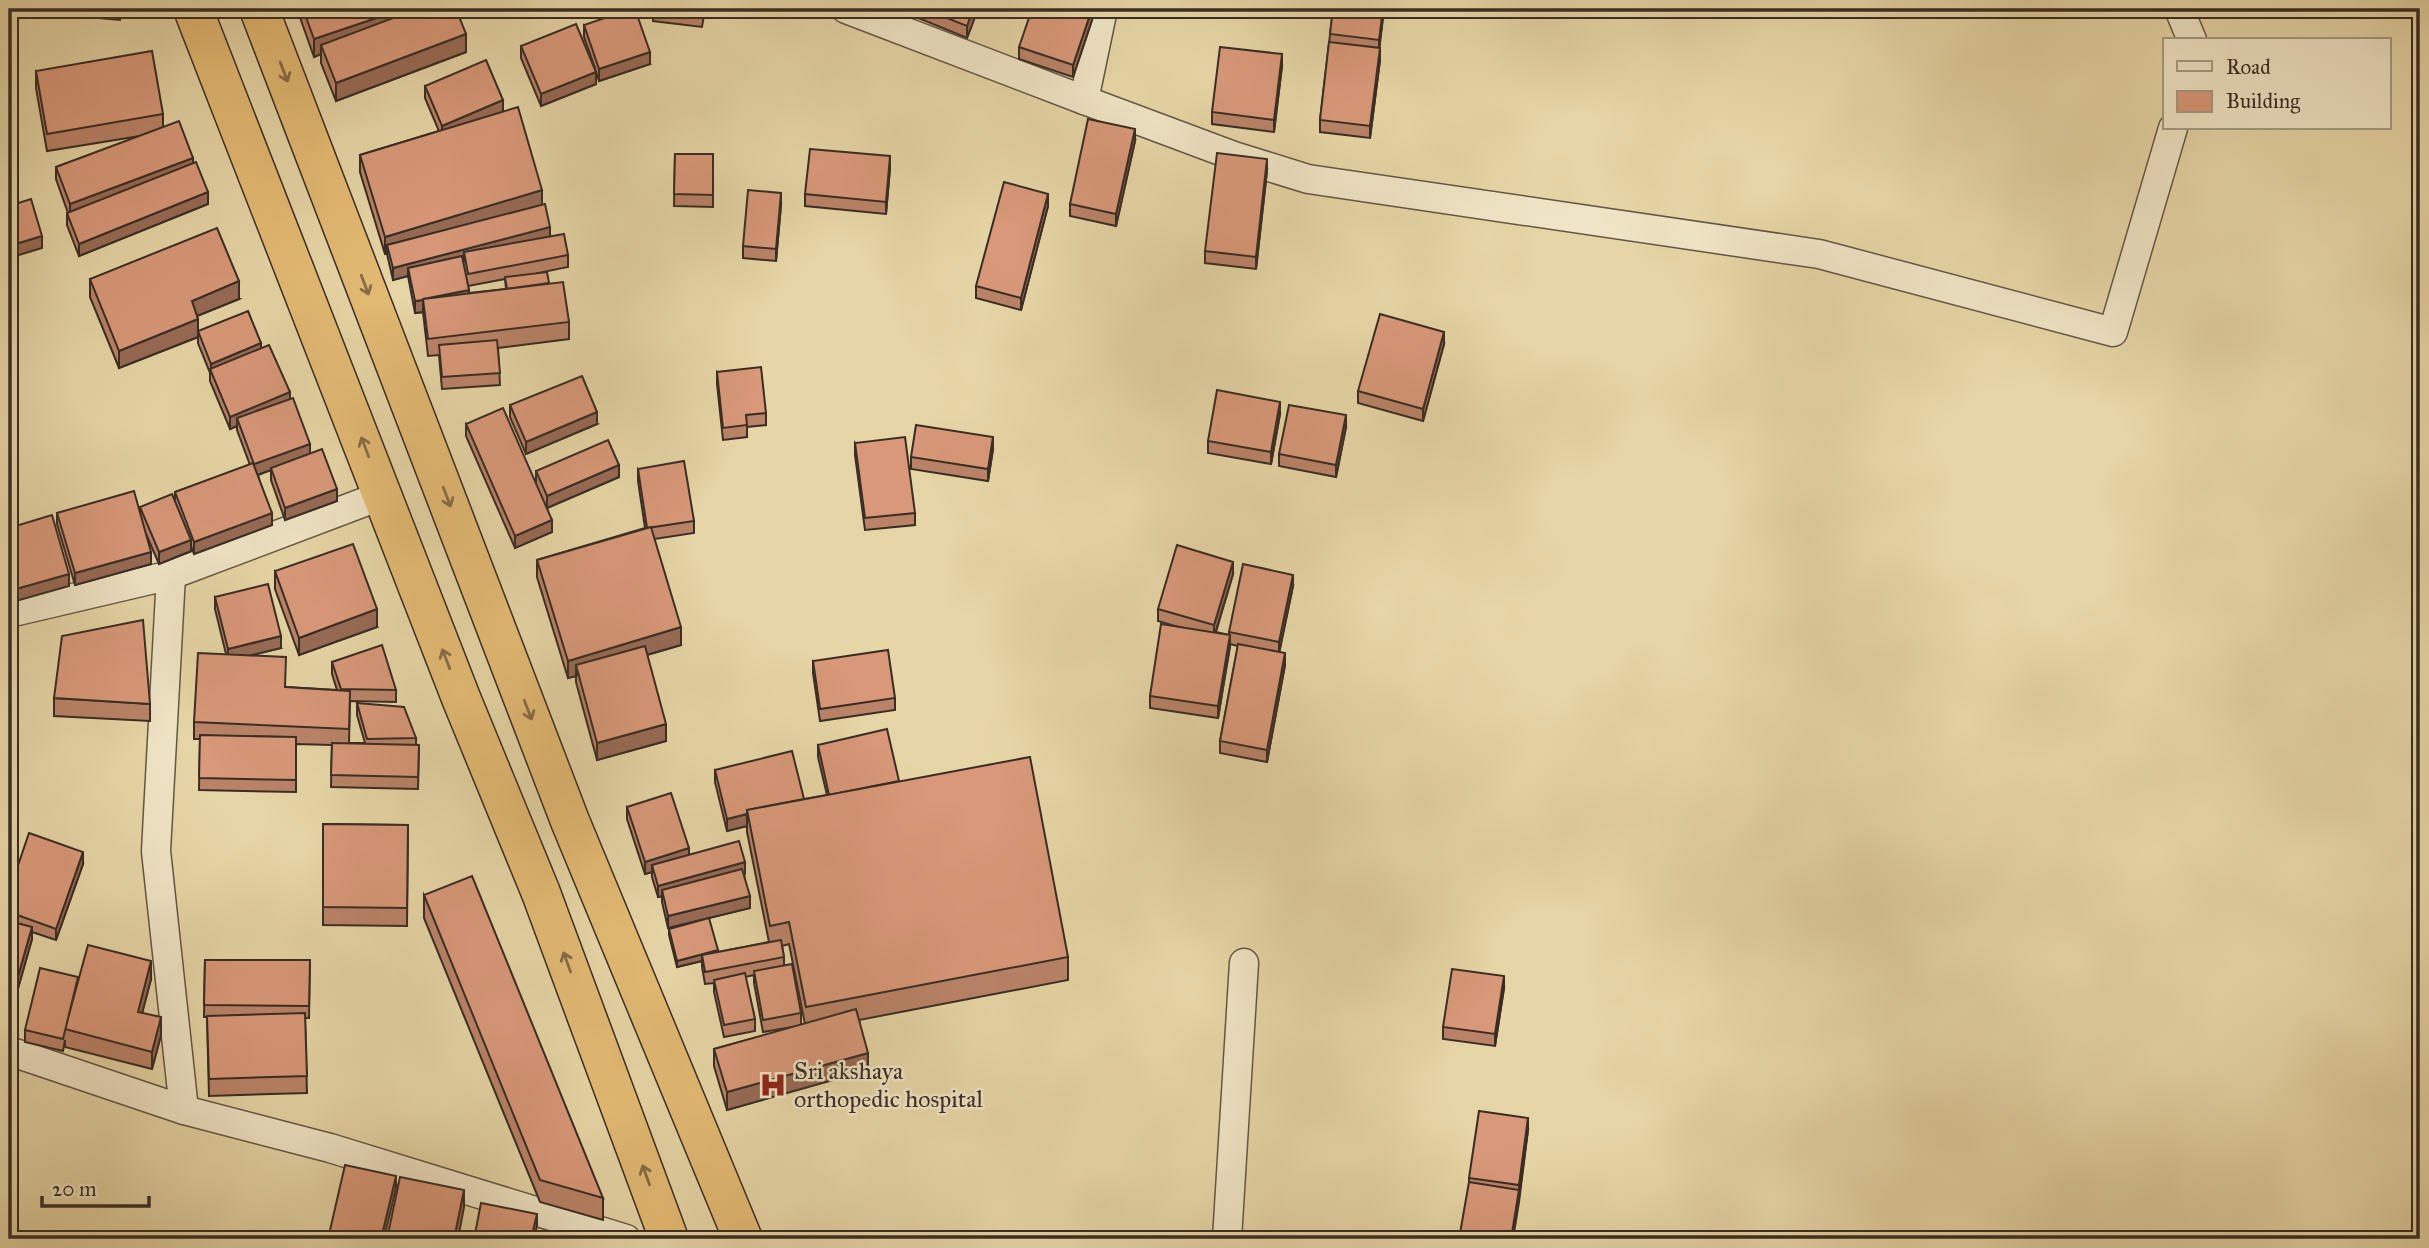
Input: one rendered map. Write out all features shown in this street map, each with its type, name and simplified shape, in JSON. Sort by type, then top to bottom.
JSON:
[{"type":"highway","points":[[193,9],[461,698],[541,893],[669,1239]]},
{"type":"highway","points":[[259,9],[599,893],[743,1239]]},
{"type":"street","points":[[846,9],[1234,156],[1308,179],[1819,254],[2113,332],[2172,130]]},
{"type":"street","points":[[1084,100],[1103,9]]},
{"type":"street","points":[[2179,9],[2191,38]]},
{"type":"street","points":[[9,612],[172,575],[383,495]]},
{"type":"street","points":[[172,575],[156,851],[184,1110]]},
{"type":"street","points":[[1227,1239],[1244,963]]},
{"type":"street","points":[[9,1051],[184,1110],[330,1148],[626,1239]]},
{"type":"building","points":[[303,9],[403,9],[314,39]]},
{"type":"building","points":[[417,9],[456,9],[466,34],[336,83],[321,45]]},
{"type":"building","points":[[635,9],[650,52],[599,69],[584,25]]},
{"type":"building","points":[[653,9],[703,9],[702,15]]},
{"type":"building","points":[[924,9],[973,9],[967,26]]},
{"type":"building","points":[[1032,9],[1092,9],[1073,65],[1019,47]]},
{"type":"building","points":[[1333,9],[1383,9],[1379,40],[1330,34]]},
{"type":"building","points":[[576,24],[596,72],[541,94],[521,46]]},
{"type":"building","points":[[1329,42],[1380,48],[1370,126],[1320,120]]},
{"type":"building","points":[[1220,47],[1282,54],[1274,120],[1212,112]]},
{"type":"building","points":[[152,51],[163,114],[47,134],[36,71]]},
{"type":"building","points":[[486,60],[503,100],[442,126],[425,86]]},
{"type":"building","points":[[518,107],[542,190],[385,237],[360,155]]},
{"type":"building","points":[[1088,119],[1135,129],[1116,214],[1070,204]]},
{"type":"building","points":[[179,121],[193,158],[70,204],[56,167]]},
{"type":"building","points":[[810,149],[890,156],[886,202],[805,194]]},
{"type":"building","points":[[1217,153],[1267,159],[1256,257],[1205,251]]},
{"type":"building","points":[[675,154],[713,154],[713,195],[674,194]]},
{"type":"building","points":[[196,162],[208,192],[79,244],[67,213]]},
{"type":"building","points":[[1004,182],[1048,194],[1021,298],[976,286]]},
{"type":"building","points":[[748,190],[781,193],[776,249],[743,246]]},
{"type":"building","points":[[31,199],[42,236],[9,246],[9,206]]},
{"type":"building","points":[[545,204],[550,227],[393,268],[387,245]]},
{"type":"building","points":[[217,228],[239,281],[192,301],[198,319],[119,351],[90,279]]},
{"type":"building","points":[[564,234],[568,255],[468,274],[464,252]]},
{"type":"building","points":[[462,256],[469,290],[415,301],[408,268]]},
{"type":"building","points":[[547,272],[549,283],[507,289],[505,277]]},
{"type":"building","points":[[563,282],[569,322],[428,339],[423,299]]},
{"type":"building","points":[[248,311],[261,343],[211,364],[198,331]]},
{"type":"building","points":[[1380,314],[1444,332],[1423,409],[1358,391]]},
{"type":"building","points":[[497,340],[500,373],[442,377],[439,345]]},
{"type":"building","points":[[269,345],[290,392],[230,417],[210,369]]},
{"type":"building","points":[[761,367],[766,413],[746,415],[747,425],[723,428],[717,372]]},
{"type":"building","points":[[582,376],[597,412],[526,442],[510,405]]},
{"type":"building","points":[[1217,390],[1280,402],[1271,452],[1208,441]]},
{"type":"building","points":[[293,398],[310,444],[254,464],[237,418]]},
{"type":"building","points":[[1289,405],[1346,415],[1336,465],[1279,454]]},
{"type":"building","points":[[503,408],[552,520],[515,536],[466,424]]},
{"type":"building","points":[[916,425],[993,437],[988,469],[911,457]]},
{"type":"building","points":[[905,437],[915,513],[865,518],[855,443]]},
{"type":"building","points":[[608,440],[619,465],[547,496],[536,471]]},
{"type":"building","points":[[322,449],[337,489],[285,508],[271,468]]},
{"type":"building","points":[[684,461],[694,521],[647,528],[638,469]]},
{"type":"building","points":[[253,463],[272,513],[194,542],[175,492]]},
{"type":"building","points":[[134,491],[151,552],[75,573],[57,513]]},
{"type":"building","points":[[172,494],[191,540],[159,552],[140,507]]},
{"type":"building","points":[[52,515],[69,574],[9,591],[9,528]]},
{"type":"building","points":[[651,527],[681,627],[568,661],[537,560]]},
{"type":"building","points":[[353,544],[377,609],[299,638],[275,571]]},
{"type":"building","points":[[1177,545],[1233,562],[1214,625],[1158,609]]},
{"type":"building","points":[[1243,564],[1293,575],[1279,642],[1229,632]]},
{"type":"building","points":[[268,584],[281,636],[228,649],[215,597]]},
{"type":"building","points":[[143,620],[150,704],[54,698],[62,636]]},
{"type":"building","points":[[1161,624],[1230,635],[1218,706],[1150,696]]},
{"type":"building","points":[[1238,644],[1285,653],[1267,750],[1220,741]]},
{"type":"building","points":[[382,645],[396,690],[341,689],[332,662]]},
{"type":"building","points":[[645,646],[666,724],[597,743],[576,665]]},
{"type":"building","points":[[888,650],[895,698],[820,709],[813,661]]},
{"type":"building","points":[[198,653],[286,657],[285,687],[350,691],[349,729],[194,722]]},
{"type":"building","points":[[357,703],[404,707],[416,738],[367,739]]},
{"type":"building","points":[[887,729],[899,781],[829,795],[818,745]]},
{"type":"building","points":[[200,735],[296,737],[296,780],[199,778]]},
{"type":"building","points":[[332,743],[419,745],[418,777],[331,775]]},
{"type":"building","points":[[792,751],[804,799],[747,810],[747,814],[727,819],[715,770]]},
{"type":"building","points":[[1030,757],[1068,957],[806,1007],[789,922],[770,926],[747,810]]},
{"type":"building","points":[[671,793],[689,848],[645,862],[627,807]]},
{"type":"building","points":[[323,824],[408,825],[407,908],[323,907]]},
{"type":"building","points":[[29,833],[83,852],[56,929],[9,912],[9,892]]},
{"type":"building","points":[[739,841],[745,862],[658,886],[652,865]]},
{"type":"building","points":[[742,869],[750,896],[668,916],[662,890]]},
{"type":"building","points":[[472,876],[603,1198],[540,1180],[424,895]]},
{"type":"building","points":[[709,918],[718,950],[677,961],[669,929]]},
{"type":"building","points":[[9,921],[32,927],[9,1008]]},
{"type":"building","points":[[781,940],[784,957],[705,972],[702,955]]},
{"type":"building","points":[[88,945],[151,961],[138,1012],[161,1017],[152,1052],[65,1029]]},
{"type":"building","points":[[205,960],[310,960],[309,1006],[204,1005]]},
{"type":"building","points":[[792,964],[801,1013],[763,1020],[754,971]]},
{"type":"building","points":[[40,968],[78,977],[63,1039],[25,1030]]},
{"type":"building","points":[[1452,969],[1504,976],[1495,1034],[1443,1027]]},
{"type":"building","points":[[745,973],[755,1019],[724,1025],[714,980]]},
{"type":"building","points":[[856,1009],[868,1053],[727,1092],[714,1049]]},
{"type":"building","points":[[305,1013],[307,1076],[209,1079],[207,1016]]},
{"type":"building","points":[[1479,1111],[1528,1118],[1519,1185],[1469,1178]]},
{"type":"building","points":[[345,1165],[396,1176],[381,1239],[328,1239]]},
{"type":"building","points":[[400,1177],[464,1190],[454,1239],[387,1239]]},
{"type":"building","points":[[1469,1182],[1519,1190],[1511,1239],[1459,1239]]},
{"type":"building","points":[[481,1203],[537,1214],[531,1239],[474,1239]]},
{"type":"building","points":[[559,1231],[595,1239],[557,1239]]},
{"type":"building","points":[[1307,1232],[1352,1236],[1352,1239],[1307,1239]]},
{"type":"building","points":[[193,1233],[212,1239],[190,1239]]},
{"type":"place","name":"Sri akshaya orthopedic hospital","points":[[773,1085]]}]
